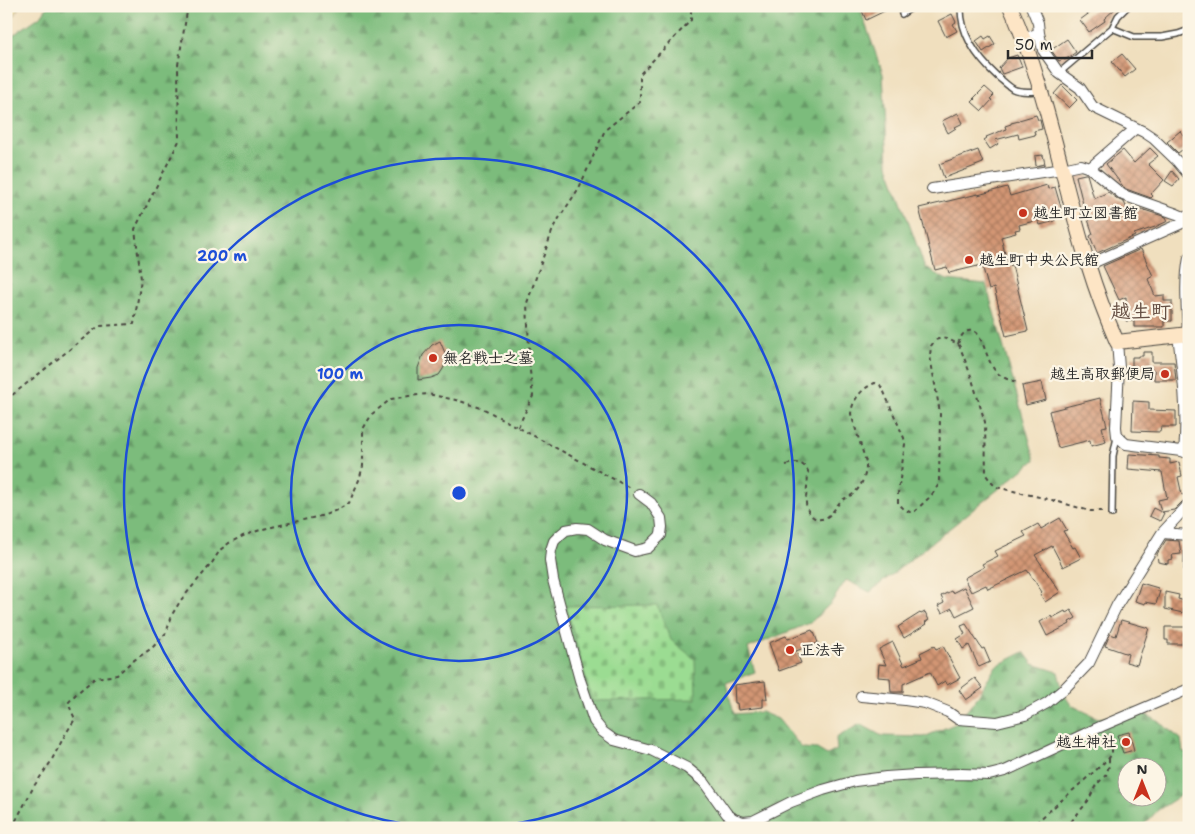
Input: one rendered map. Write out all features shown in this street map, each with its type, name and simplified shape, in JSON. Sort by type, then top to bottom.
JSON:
[{"type":"street","points":[[1010,6],[1024,39],[1041,91],[1088,265],[1116,342],[1118,368],[1116,427],[1117,436],[1126,444],[1186,452],[1183,371],[1186,270],[1189,258]]},
{"type":"street","points":[[1030,6],[1038,23],[1043,50],[1059,72],[1080,88],[1093,107],[1153,138],[1178,161],[1189,175]]},
{"type":"street","points":[[1024,39],[1039,33]]},
{"type":"street","points":[[1090,168],[1136,128]]},
{"type":"street","points":[[932,190],[1062,169],[1081,164],[1090,168],[1123,195],[1189,219]]},
{"type":"street","points":[[1088,265],[1189,219]]},
{"type":"street","points":[[1116,342],[1185,335]]},
{"type":"street","points":[[639,494],[651,503],[661,518],[661,535],[648,548],[635,551],[605,540],[588,529],[577,528],[566,530],[560,535],[554,541],[551,550],[550,560],[553,580],[580,680],[594,721],[603,732],[614,740],[651,750],[687,768],[704,782],[727,814],[734,819],[743,822],[753,820],[791,802],[855,781],[916,775],[989,775],[1005,772],[1102,726],[1189,688]]},
{"type":"street","points":[[861,696],[925,703],[948,712],[958,719],[997,722],[1025,715],[1046,703],[1065,688],[1089,663],[1117,605],[1162,532],[1189,504]]},
{"type":"street","points":[[1162,532],[1188,535]]},
{"type":"lane","points":[[902,14],[914,6]]},
{"type":"lane","points":[[961,6],[962,27],[974,51],[989,69],[1012,89],[1020,92],[1041,91]]},
{"type":"lane","points":[[1059,72],[1112,28],[1118,16],[1128,6]]},
{"type":"lane","points":[[1112,28],[1134,37],[1162,37],[1189,30]]},
{"type":"lane","points":[[1112,512],[1113,456],[1117,436]]},
{"type":"lane","points":[[1188,535],[1189,585]]},
{"type":"path","points":[[6,400],[99,326],[134,324],[141,280],[135,230],[179,141],[178,65],[188,6]]},
{"type":"path","points":[[518,427],[533,396],[530,371],[528,303],[554,226],[579,188],[605,130],[640,102],[640,74],[691,20],[691,6]]},
{"type":"path","points":[[958,344],[962,334],[972,330],[977,333],[996,372],[1005,379],[1019,382]]},
{"type":"path","points":[[786,465],[800,462],[806,467],[808,471],[806,504],[814,519],[827,517],[842,500],[853,494],[859,487],[867,470],[851,414],[852,406],[864,388],[874,383],[880,386],[884,392],[904,438],[905,444],[898,503],[905,510],[914,512],[931,496],[939,484],[940,413],[930,356],[931,346],[935,340],[942,338],[958,344],[971,376],[985,422],[986,475],[992,483],[996,487],[1090,511],[1112,512]]},
{"type":"path","points":[[12,828],[34,786],[50,763],[75,719],[68,703],[95,678],[117,675],[130,663],[152,648],[166,633],[172,613],[181,600],[212,563],[220,550],[229,543],[263,529],[325,515],[339,510],[349,503],[363,466],[363,429],[372,414],[391,399],[428,394],[484,408],[639,494]]},
{"type":"path","points":[[1030,828],[1109,758],[1112,748],[1102,726]]},
{"type":"path","points":[[1066,828],[1088,801],[1096,785],[1106,775],[1109,758]]},
{"type":"green space","points":[[48,6],[859,6],[883,74],[888,165],[925,268],[947,280],[986,284],[1035,460],[870,592],[846,580],[831,603],[810,623],[748,648],[755,672],[726,683],[734,714],[761,712],[778,719],[802,748],[817,749],[827,755],[837,750],[836,738],[860,724],[882,736],[924,737],[957,723],[976,699],[996,666],[1024,652],[1033,664],[1058,672],[1063,693],[1071,705],[1098,718],[1116,716],[1134,708],[1156,720],[1181,739],[1183,752],[1189,752],[1189,790],[1168,804],[1168,756],[1118,756],[1118,806],[1164,806],[1141,828],[6,828],[6,40],[42,15]]},
{"type":"green space","points":[[657,605],[671,640],[695,659],[696,699],[592,701],[566,606]]},
{"type":"sand","points":[[6,6],[19,6],[12,18],[6,22]]},
{"type":"building","points":[[860,6],[895,6],[866,20]]},
{"type":"building","points":[[1099,6],[1118,6],[1104,19],[1105,21],[1089,32],[1080,20]]},
{"type":"building","points":[[952,14],[956,22],[953,24],[957,31],[946,37],[938,21]]},
{"type":"building","points":[[983,36],[985,39],[990,36],[995,44],[983,52],[976,41]]},
{"type":"building","points":[[1067,39],[1076,52],[1065,60],[1059,61],[1051,50]]},
{"type":"building","points":[[1122,54],[1135,69],[1125,77],[1112,62]]},
{"type":"building","points":[[1017,55],[1022,67],[1002,74],[999,68],[1008,58]]},
{"type":"building","points":[[1062,85],[1077,100],[1069,108],[1054,94]]},
{"type":"building","points":[[985,87],[994,95],[982,111],[972,102]]},
{"type":"building","points":[[958,113],[963,123],[948,133],[942,121]]},
{"type":"building","points":[[1036,115],[1038,120],[1040,120],[1042,129],[1034,131],[1035,135],[1019,139],[1018,134],[995,140],[998,144],[990,149],[984,140],[986,137],[1006,129],[1005,126],[1011,123]]},
{"type":"building","points":[[1180,131],[1189,142],[1189,159],[1182,150],[1178,153],[1167,142]]},
{"type":"building","points":[[1150,148],[1158,156],[1148,164],[1164,180],[1151,194],[1153,196],[1151,198],[1126,189],[1106,164],[1123,150],[1134,163]]},
{"type":"building","points":[[978,150],[983,163],[944,178],[939,164]]},
{"type":"building","points":[[1043,155],[1045,164],[1036,166],[1035,156]]},
{"type":"building","points":[[1172,171],[1179,179],[1173,186],[1165,181]]},
{"type":"building","points":[[1087,174],[1094,199],[1108,192],[1124,202],[1129,213],[1141,209],[1166,217],[1168,221],[1134,234],[1135,236],[1097,253],[1090,236],[1093,234],[1076,176]]},
{"type":"building","name":"越生町中央公民館","points":[[1047,185],[1048,189],[1055,187],[1062,211],[1053,214],[1055,221],[1040,225],[1038,220],[1019,225],[1020,229],[1015,230],[1016,233],[1001,237],[1008,266],[1012,265],[1028,331],[1006,336],[994,288],[989,290],[982,265],[949,273],[947,267],[935,270],[919,208],[1007,187],[1010,196]]},
{"type":"building","points":[[1141,249],[1153,276],[1148,279],[1155,296],[1164,295],[1164,301],[1172,301],[1172,321],[1164,321],[1164,327],[1134,327],[1134,321],[1126,321],[1126,297],[1119,300],[1103,266]]},
{"type":"building","name":"無名戦士之墓","points":[[440,341],[445,353],[446,362],[443,369],[439,375],[418,380],[418,368],[423,355],[432,345]]},
{"type":"building","points":[[1143,352],[1152,352],[1152,362],[1174,362],[1176,380],[1154,380],[1154,370],[1132,370],[1132,357],[1143,356]]},
{"type":"building","points":[[1042,382],[1046,400],[1026,405],[1022,386]]},
{"type":"building","points":[[1100,398],[1107,426],[1102,427],[1106,442],[1091,446],[1090,440],[1058,448],[1049,411]]},
{"type":"building","points":[[1133,401],[1149,402],[1149,410],[1176,411],[1176,427],[1161,427],[1160,432],[1132,431]]},
{"type":"building","points":[[1129,454],[1159,456],[1159,458],[1170,459],[1170,464],[1179,462],[1182,476],[1178,477],[1182,495],[1185,494],[1186,498],[1174,510],[1162,512],[1164,513],[1160,521],[1149,516],[1153,508],[1161,512],[1158,500],[1167,498],[1162,472],[1128,469]]},
{"type":"building","points":[[1060,518],[1067,530],[1063,531],[1081,558],[1063,567],[1052,546],[1035,555],[1060,592],[1045,602],[1040,594],[1042,592],[1027,570],[988,589],[986,585],[971,592],[964,578],[984,567],[982,564],[998,556],[995,551],[1026,536],[1023,532],[1038,524],[1041,529]]},
{"type":"building","points":[[1166,540],[1179,541],[1181,554],[1172,555],[1173,559],[1168,560],[1168,564],[1158,562],[1157,554]]},
{"type":"building","points":[[1141,583],[1158,588],[1157,591],[1160,591],[1156,604],[1145,602],[1145,604],[1135,601]]},
{"type":"building","points":[[964,587],[974,607],[956,616],[952,608],[942,613],[938,606],[944,603],[941,596]]},
{"type":"building","points":[[1165,592],[1179,595],[1178,599],[1185,601],[1183,613],[1165,609]]},
{"type":"building","points":[[1071,610],[1076,618],[1069,622],[1070,624],[1047,636],[1040,622],[1051,616],[1052,618]]},
{"type":"building","points":[[925,612],[929,620],[925,622],[927,624],[904,638],[898,627],[920,613]]},
{"type":"building","points":[[1121,620],[1149,628],[1137,665],[1126,662],[1128,654],[1105,646],[1110,634],[1116,636]]},
{"type":"building","points":[[966,624],[982,649],[984,648],[990,662],[979,667],[969,645],[963,649],[957,639],[965,634],[961,626]]},
{"type":"building","points":[[1165,627],[1186,627],[1186,641],[1183,641],[1183,644],[1168,644],[1168,640],[1165,640]]},
{"type":"building","name":"正法寺","points":[[812,630],[818,643],[796,651],[801,663],[779,671],[769,643],[786,636],[788,639]]},
{"type":"building","points":[[893,642],[904,666],[922,658],[920,653],[934,646],[936,649],[943,646],[960,678],[947,685],[945,681],[937,686],[930,672],[903,684],[903,692],[891,692],[890,678],[878,677],[879,664],[886,665],[879,649]]},
{"type":"building","points":[[975,678],[983,688],[966,700],[959,690]]},
{"type":"building","points":[[765,681],[767,699],[763,699],[763,707],[738,710],[737,703],[735,703],[734,685]]},
{"type":"building","name":"越生神社","points":[[1129,732],[1134,750],[1123,753],[1117,735]]},
{"type":"place","name":"越生町立図書館","points":[[1023,213]]},
{"type":"place","name":"越生町中央公民館","points":[[969,260]]},
{"type":"place","name":"無名戦士之墓","points":[[433,358]]},
{"type":"place","name":"越生高取郵便局","points":[[1165,374]]},
{"type":"place","name":"正法寺","points":[[790,650]]},
{"type":"place","name":"越生神社","points":[[1126,742]]},
{"type":"district","name":"越生町","points":[[1141,311]]}]
